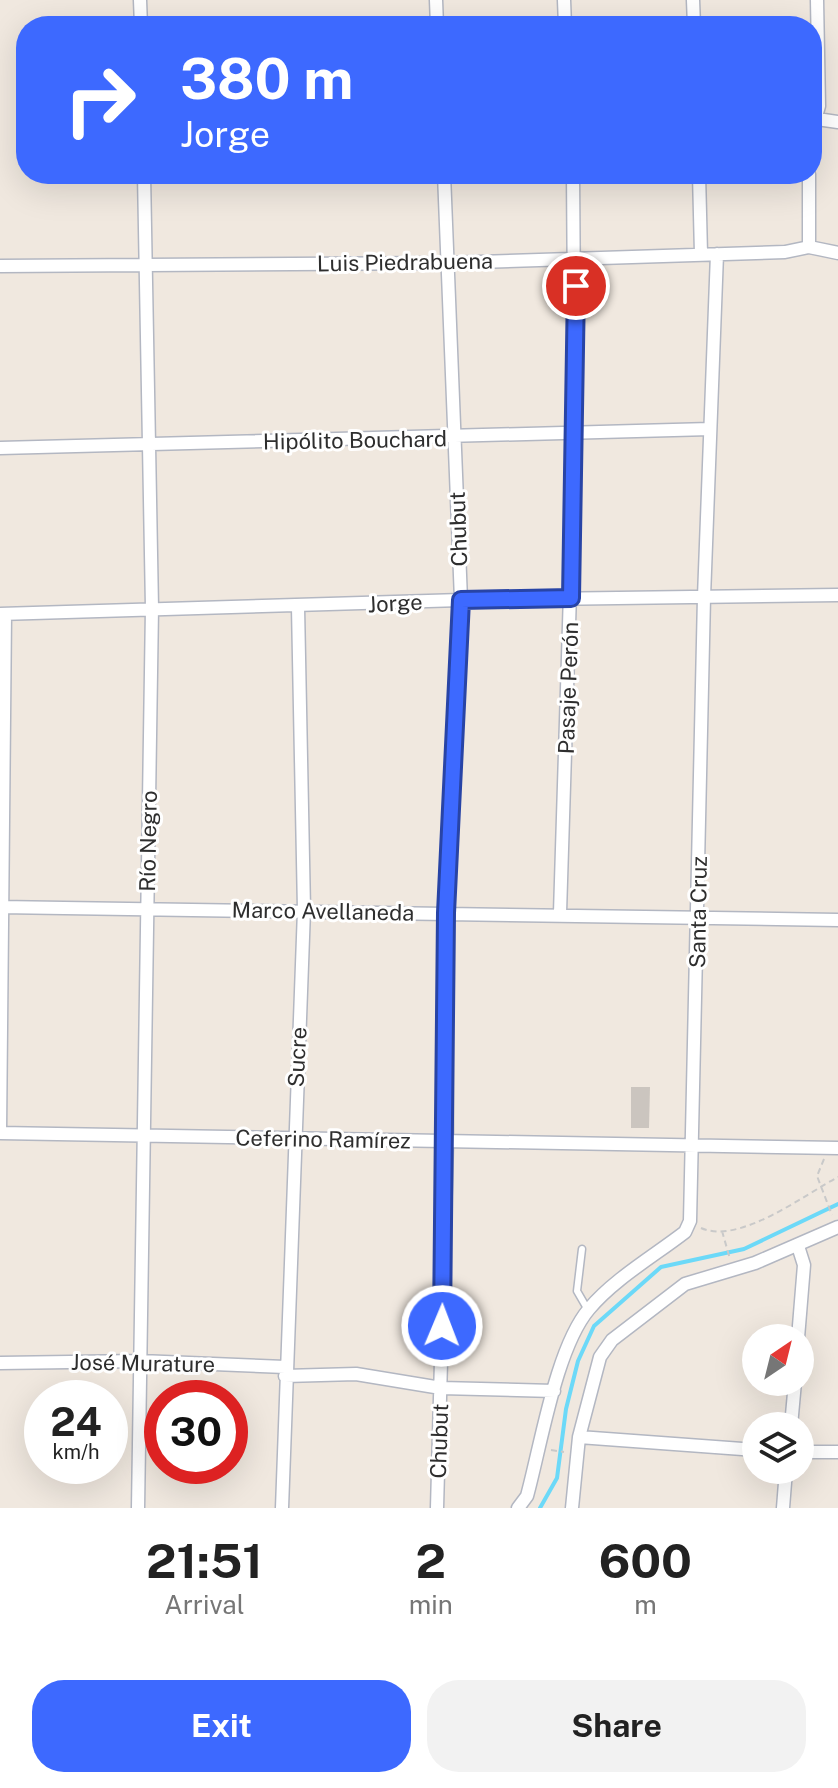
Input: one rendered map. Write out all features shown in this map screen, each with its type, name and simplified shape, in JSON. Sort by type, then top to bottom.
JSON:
[{"type":"street","name":"Río Negro","points":[[138,1508],[152,608],[144,184]]},
{"type":"street","name":"Chubut","points":[[437,1508],[447,1141],[446,913],[461,600],[444,184]]},
{"type":"street","name":"Pasaje Perón","points":[[560,913],[575,433],[573,184]]},
{"type":"street","points":[[699,184],[701,254]]},
{"type":"street","points":[[809,184],[809,247],[838,253]]},
{"type":"street","name":"Luis Piedrabuena","points":[[0,266],[447,263],[717,254],[809,247]]},
{"type":"street","name":"Santa Cruz","points":[[689,1223],[704,597],[717,254]]},
{"type":"street","name":"Hipólito Bouchard","points":[[0,448],[710,429]]},
{"type":"street","name":"Jorge","points":[[3,614],[461,600],[838,595]]},
{"type":"street","name":"Sucre","points":[[282,1508],[293,1140],[304,910],[298,607]]},
{"type":"street","points":[[0,1132],[3,614]]},
{"type":"street","name":"Marco Avellaneda","points":[[2,907],[560,913],[838,920]]},
{"type":"street","name":"Ceferino Ramírez","points":[[0,1132],[831,1148]]},
{"type":"street","points":[[572,1508],[579,1437],[600,1357],[612,1340],[685,1284],[798,1246],[835,1222]]},
{"type":"street","points":[[518,1508],[527,1496],[554,1391],[578,1325],[588,1310],[685,1232],[689,1223]]},
{"type":"street","points":[[798,1246],[804,1265],[799,1324]]},
{"type":"street","name":"José Murature","points":[[0,1363],[140,1361],[356,1374],[441,1388],[554,1391]]},
{"type":"street","points":[[579,1437],[742,1449]]},
{"type":"street","points":[[814,1452],[838,1452]]},
{"type":"street","points":[[783,1508],[785,1484]]},
{"type":"lane","points":[[582,1249],[577,1291],[588,1310]]},
{"type":"path","points":[[831,1148],[817,1176],[835,1222]]},
{"type":"path","points":[[689,1223],[708,1231],[755,1223],[838,1177]]},
{"type":"path","points":[[721,1229],[733,1269]]},
{"type":"path","points":[[552,1450],[569,1452]]},
{"type":"building","points":[[631,1087],[650,1087],[649,1128],[631,1128]]},
{"type":"waterway","points":[[540,1508],[557,1478],[566,1409],[578,1361],[594,1326],[661,1267],[744,1249],[838,1204]]},
{"type":"route","points":[[442,1326],[447,1141],[446,913],[461,600],[571,598],[576,286]]}]
